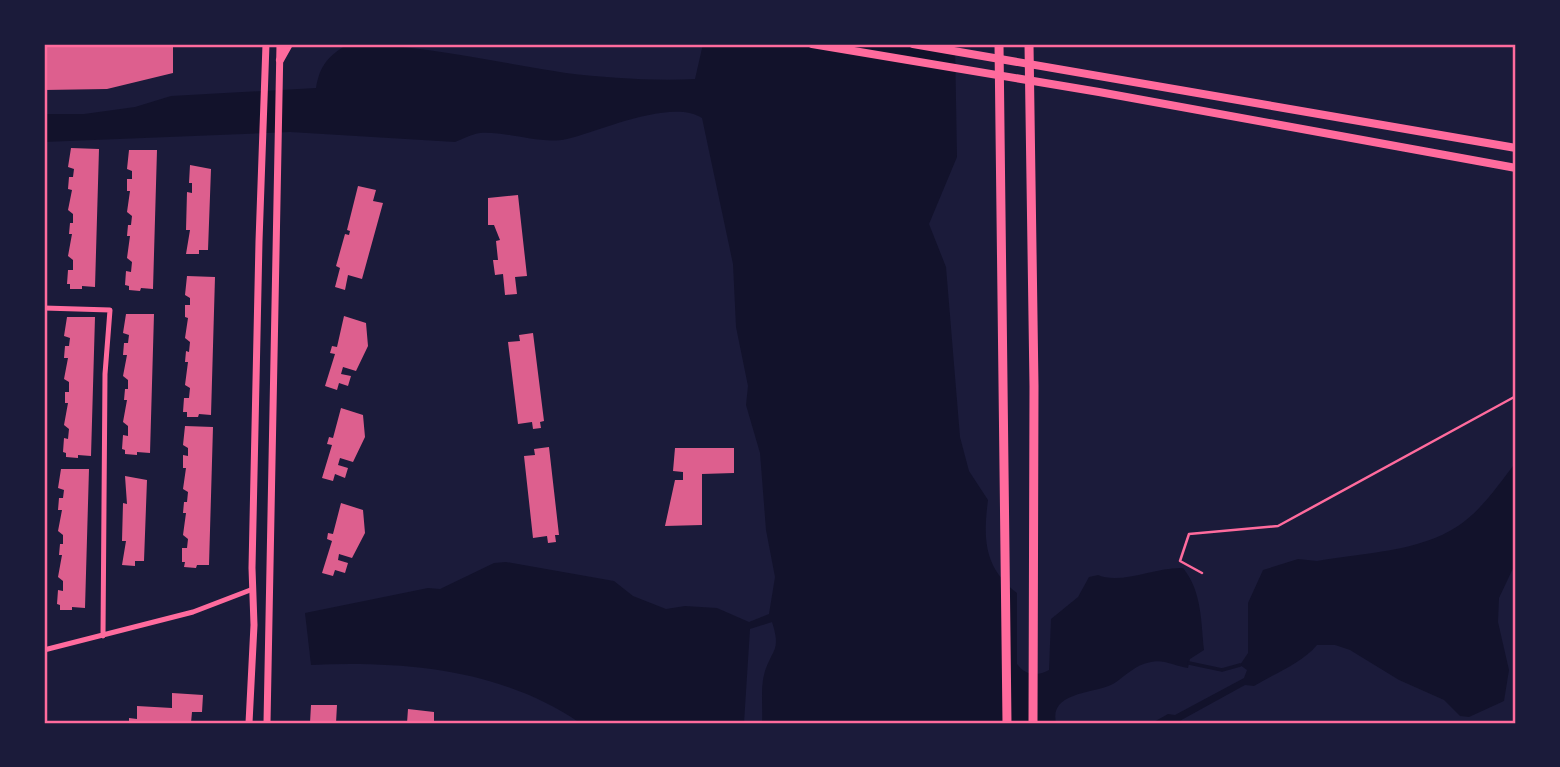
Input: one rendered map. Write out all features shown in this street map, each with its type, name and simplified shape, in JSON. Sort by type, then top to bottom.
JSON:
[{"type":"main road","points":[[280,60],[289,44]]},
{"type":"main road","points":[[811,44],[1099,92],[1516,168]]},
{"type":"main road","points":[[913,44],[1516,148]]},
{"type":"main road","points":[[999,44],[1005,373],[1007,723]]},
{"type":"main road","points":[[1029,44],[1034,386],[1033,723]]},
{"type":"street","points":[[249,723],[254,625],[266,44]]},
{"type":"street","points":[[267,723],[265,687],[272,557],[279,214],[277,138],[281,44]]},
{"type":"street","points":[[44,308],[110,310],[105,374],[103,636]]},
{"type":"street","points":[[44,650],[193,612],[253,589]]},
{"type":"lane","points":[[1202,573],[1180,561],[1189,534],[1279,526],[1516,396]]},
{"type":"shaded area","points":[[348,44],[430,50],[566,73],[663,80],[695,79],[703,44],[955,44],[957,157],[929,224],[946,267],[960,437],[969,471],[988,500],[986,540],[992,563],[1017,593],[1017,664],[1032,674],[1049,670],[1051,619],[1078,597],[1089,577],[1128,577],[1172,568],[1183,568],[1194,587],[1200,607],[1204,650],[1190,659],[1188,668],[1160,661],[1145,663],[1113,684],[1066,699],[1059,705],[1056,723],[762,723],[763,677],[776,644],[772,622],[750,629],[744,723],[580,723],[550,705],[518,691],[451,672],[381,665],[311,665],[305,613],[428,588],[440,589],[494,563],[506,562],[614,581],[633,596],[666,609],[685,606],[717,608],[749,622],[769,614],[775,577],[766,530],[760,453],[746,405],[748,386],[736,327],[733,264],[702,118],[689,113],[655,114],[557,140],[491,133],[477,134],[455,142],[290,132],[44,142],[44,114],[84,114],[135,107],[171,96],[316,88],[326,62]]},
{"type":"shaded area","points":[[1516,462],[1516,562],[1499,598],[1498,622],[1509,670],[1504,701],[1469,717],[1460,716],[1444,700],[1399,680],[1350,650],[1335,645],[1317,645],[1287,668],[1254,686],[1245,685],[1176,723],[1152,723],[1168,714],[1175,715],[1244,678],[1247,670],[1240,665],[1248,653],[1248,603],[1263,570],[1298,559],[1317,561],[1390,550],[1443,535],[1475,512]]},
{"type":"building","points":[[44,44],[173,44],[173,73],[107,89],[44,90]]},
{"type":"building","points":[[71,148],[99,149],[95,287],[82,286],[82,289],[70,289],[70,284],[67,284],[68,270],[73,270],[73,260],[68,256],[72,234],[69,234],[70,223],[73,223],[73,214],[68,210],[72,190],[68,189],[69,177],[73,177],[74,169],[68,167]]},
{"type":"building","points":[[129,150],[157,150],[153,289],[141,288],[140,291],[129,290],[129,286],[125,285],[126,271],[131,272],[132,262],[127,258],[130,236],[127,236],[128,225],[131,225],[132,216],[127,212],[130,191],[127,191],[127,179],[132,179],[132,171],[127,169]]},
{"type":"building","points":[[190,165],[211,169],[208,250],[199,250],[199,254],[186,254],[190,230],[186,230],[187,192],[192,193],[192,183],[189,183]]},
{"type":"building","points":[[358,186],[376,190],[373,201],[383,203],[362,279],[348,275],[345,290],[335,287],[340,268],[336,266],[345,234],[349,235],[350,231],[347,230]]},
{"type":"building","points":[[518,195],[527,276],[515,277],[517,294],[505,295],[503,274],[495,275],[493,260],[498,260],[496,241],[500,240],[494,225],[488,225],[488,198]]},
{"type":"building","points":[[187,276],[215,277],[211,415],[199,414],[198,417],[187,417],[187,412],[183,412],[184,398],[189,398],[190,388],[185,385],[188,362],[185,362],[186,351],[189,352],[190,342],[185,338],[188,318],[185,317],[185,305],[190,305],[190,298],[185,295]]},
{"type":"building","points":[[126,314],[154,314],[150,453],[137,452],[137,455],[125,454],[122,449],[123,435],[128,436],[128,426],[123,422],[127,400],[124,400],[125,389],[128,389],[128,380],[123,376],[127,355],[123,355],[124,343],[128,343],[129,335],[123,333]]},
{"type":"building","points":[[344,316],[366,323],[368,346],[356,371],[343,367],[341,374],[351,376],[348,386],[339,383],[337,390],[325,386],[335,354],[330,353],[332,346],[337,347]]},
{"type":"building","points":[[67,317],[95,317],[91,456],[78,455],[78,458],[66,457],[63,452],[64,438],[68,439],[69,429],[64,425],[68,403],[65,403],[65,392],[69,392],[69,382],[64,379],[68,358],[64,358],[65,346],[69,346],[70,338],[64,336]]},
{"type":"building","points":[[533,333],[544,421],[540,422],[541,428],[533,429],[532,422],[518,424],[508,342],[520,341],[519,335]]},
{"type":"building","points":[[341,408],[363,415],[365,437],[353,462],[340,458],[338,465],[348,468],[345,478],[335,474],[333,481],[322,478],[332,445],[327,444],[329,437],[333,438]]},
{"type":"building","points":[[185,426],[213,427],[209,565],[197,565],[196,568],[184,567],[185,562],[182,562],[182,548],[187,548],[188,539],[183,535],[186,513],[183,513],[184,502],[187,502],[188,492],[183,489],[186,468],[183,468],[183,455],[188,456],[188,448],[183,445]]},
{"type":"building","points":[[549,447],[559,535],[555,535],[556,542],[548,543],[547,536],[533,538],[524,456],[535,455],[534,449]]},
{"type":"building","points":[[675,448],[734,448],[734,473],[702,474],[702,525],[665,526],[675,480],[683,480],[683,472],[673,471]]},
{"type":"building","points":[[61,469],[89,469],[85,608],[72,607],[72,610],[60,610],[60,605],[57,604],[58,590],[63,591],[63,581],[58,577],[62,555],[59,555],[60,544],[63,544],[63,535],[58,531],[62,510],[58,510],[59,498],[63,498],[64,490],[58,488]]},
{"type":"building","points":[[125,476],[147,480],[144,561],[135,561],[135,566],[122,565],[126,541],[122,541],[123,503],[127,504]]},
{"type":"building","points":[[341,503],[363,510],[365,533],[352,558],[339,554],[338,560],[348,563],[345,573],[335,570],[333,576],[322,573],[332,541],[327,539],[328,533],[333,534]]},
{"type":"building","points":[[172,693],[203,695],[202,712],[192,712],[191,723],[129,723],[129,718],[137,719],[137,706],[172,708]]},
{"type":"building","points":[[311,705],[337,705],[336,723],[310,723]]},
{"type":"building","points":[[408,709],[434,712],[434,723],[407,723]]},
{"type":"waterway","points":[[1189,663],[1222,670],[1240,665]]}]
